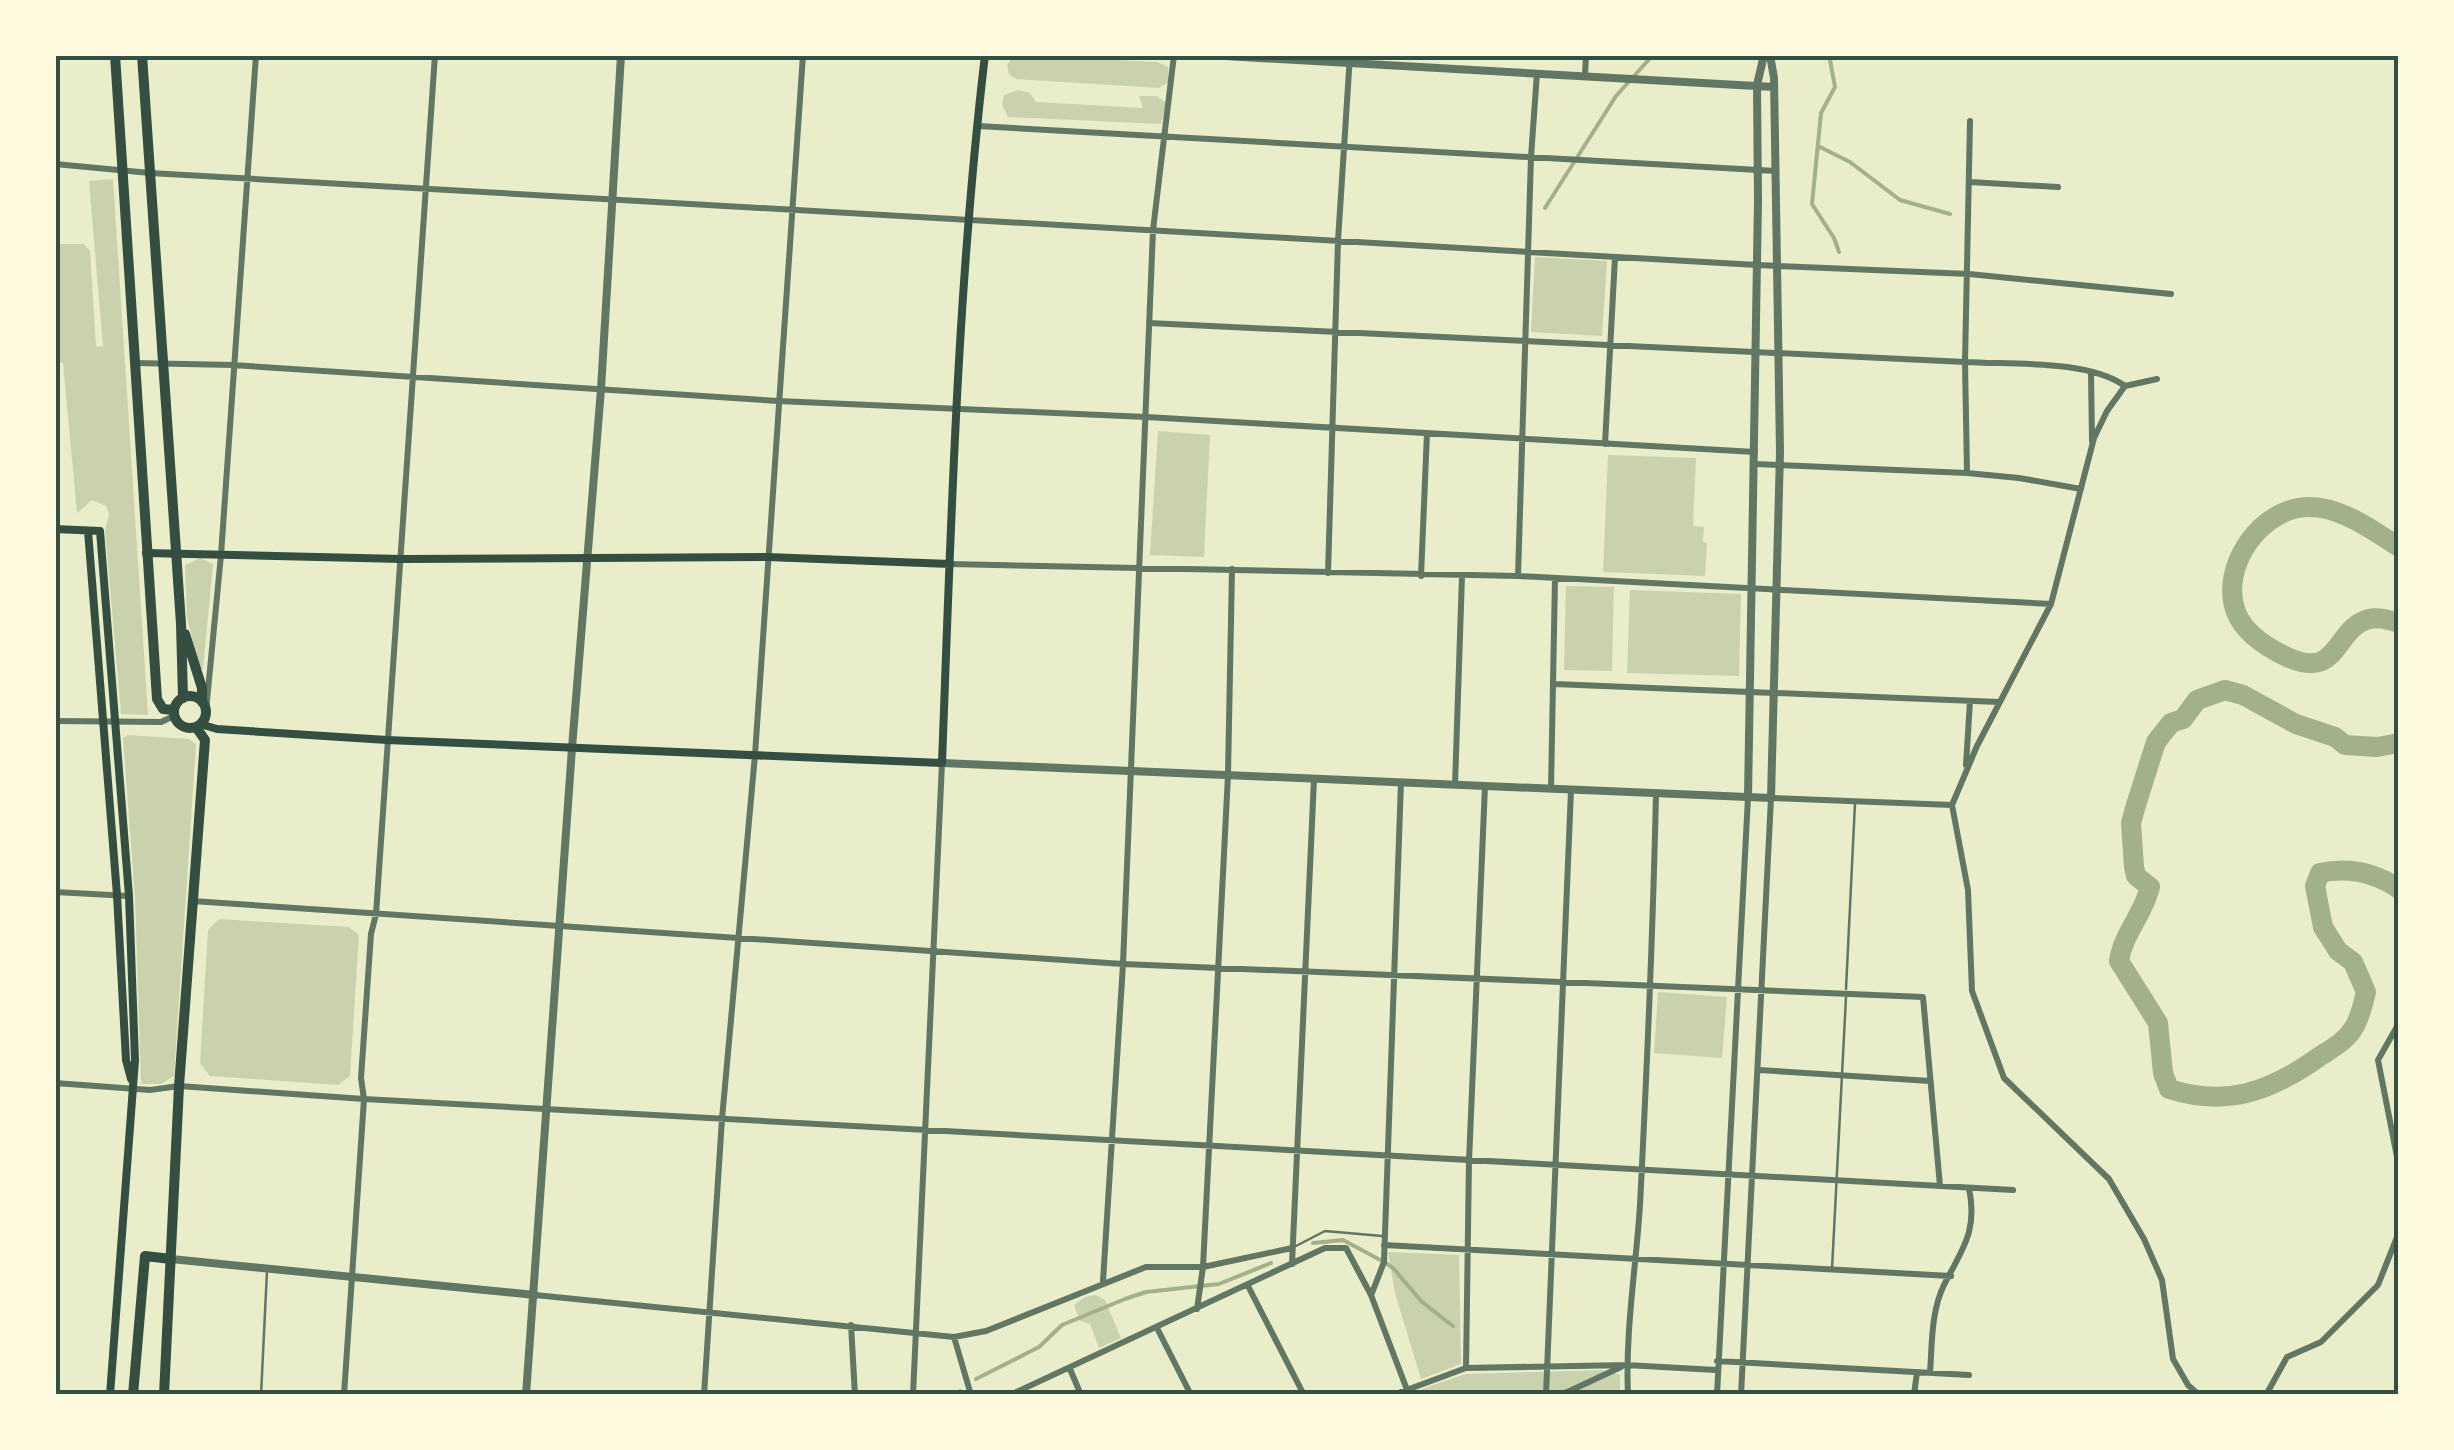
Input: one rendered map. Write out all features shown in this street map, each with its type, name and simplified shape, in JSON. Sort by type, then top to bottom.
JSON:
[{"type":"highway","points":[[115,55],[157,699],[163,709],[174,713],[186,727],[198,725]]},
{"type":"highway","points":[[142,55],[181,624],[183,698],[174,713]]},
{"type":"highway","points":[[164,1395],[179,1086],[205,740],[198,725],[204,706],[202,688],[181,624]]},
{"type":"highway","points":[[183,698],[194,697],[204,706]]},
{"type":"highway","points":[[133,1395],[145,1256],[171,1259]]},
{"type":"main road","points":[[198,725],[387,740],[942,763],[956,409],[968,220],[985,55]]},
{"type":"main road","points":[[55,529],[100,531],[128,896],[134,1088],[110,1395]]},
{"type":"main road","points":[[88,531],[126,1060],[134,1088]]},
{"type":"main road","points":[[146,553],[402,559],[767,557],[950,564]]},
{"type":"street","points":[[204,706],[221,554],[256,55]]},
{"type":"street","points":[[344,1395],[364,1099],[360,1078],[370,934],[376,914],[435,55]]},
{"type":"street","points":[[526,1395],[601,390],[620,55]]},
{"type":"street","points":[[704,1395],[722,1119],[755,755],[803,55]]},
{"type":"street","points":[[1104,1282],[1123,964],[1153,230],[1174,55]]},
{"type":"street","points":[[1208,55],[1350,58],[1774,87]]},
{"type":"street","points":[[1585,75],[1586,55]]},
{"type":"street","points":[[1718,1395],[1726,1175],[1748,797],[1757,85],[1767,55]]},
{"type":"street","points":[[1741,1395],[1771,798],[1779,465],[1774,87],[1767,55]]},
{"type":"street","points":[[1328,573],[1330,427],[1350,58]]},
{"type":"street","points":[[55,66],[55,88]]},
{"type":"street","points":[[1518,576],[1537,72]]},
{"type":"street","points":[[1967,473],[1970,121]]},
{"type":"street","points":[[978,126],[1776,171]]},
{"type":"street","points":[[55,164],[150,173],[1969,274],[2170,294]]},
{"type":"street","points":[[1970,182],[2058,187]]},
{"type":"street","points":[[1604,444],[1615,257]]},
{"type":"street","points":[[1149,322],[1965,362],[2091,372],[2104,374],[2124,386],[2158,379]]},
{"type":"street","points":[[136,363],[233,365],[778,401],[1146,417],[1754,452]]},
{"type":"street","points":[[2091,372],[2092,448]]},
{"type":"street","points":[[2124,386],[2107,411],[2092,448],[2051,604],[1999,702],[1952,805],[1968,890],[1972,991],[2004,1078],[2109,1180],[2144,1239],[2162,1280],[2173,1358],[2188,1386],[2199,1395]]},
{"type":"street","points":[[1422,576],[1427,433]]},
{"type":"street","points":[[1754,464],[1967,473],[2080,489]]},
{"type":"street","points":[[950,564],[1518,576],[2051,604]]},
{"type":"street","points":[[1197,1310],[1203,1267],[1228,775],[1232,569]]},
{"type":"street","points":[[1456,784],[1462,576]]},
{"type":"street","points":[[1551,789],[1555,578]]},
{"type":"street","points":[[1554,684],[1999,702]]},
{"type":"street","points":[[1966,771],[1970,701]]},
{"type":"street","points":[[55,721],[161,722],[174,713]]},
{"type":"street","points":[[914,1395],[942,763],[1952,805]]},
{"type":"street","points":[[1292,1264],[1314,779]]},
{"type":"street","points":[[1371,1295],[1384,1262],[1401,782]]},
{"type":"street","points":[[1466,1368],[1469,1161],[1485,786]]},
{"type":"street","points":[[1546,1395],[1572,790]]},
{"type":"street","points":[[1628,1395],[1626,1364],[1637,1259],[1652,986],[1656,793]]},
{"type":"street","points":[[55,892],[128,896]]},
{"type":"street","points":[[192,900],[1123,964],[1923,997],[1940,1186]]},
{"type":"street","points":[[2399,1023],[2378,1060],[2399,1167]]},
{"type":"street","points":[[1759,1070],[1930,1081]]},
{"type":"street","points":[[55,1083],[150,1090],[179,1086],[548,1110],[2013,1190]]},
{"type":"street","points":[[1930,1373],[1935,1313],[1944,1284],[1971,1230],[1969,1188]]},
{"type":"street","points":[[2266,1395],[2287,1356],[2321,1342],[2378,1285],[2399,1232]]},
{"type":"street","points":[[1384,1241],[1467,1250],[1951,1276]]},
{"type":"street","points":[[171,1259],[954,1337],[986,1331],[1146,1267],[1203,1267],[1292,1248]]},
{"type":"street","points":[[1010,1395],[1325,1248],[1346,1248],[1371,1295],[1408,1392]]},
{"type":"street","points":[[1248,1286],[1304,1395]]},
{"type":"street","points":[[850,1325],[855,1395]]},
{"type":"street","points":[[1157,1328],[1191,1395]]},
{"type":"street","points":[[954,1337],[971,1395]]},
{"type":"street","points":[[1393,1395],[1466,1368],[1743,1363],[1969,1375]]},
{"type":"street","points":[[1560,1395],[1626,1364]]},
{"type":"street","points":[[1070,1370],[1081,1395]]},
{"type":"street","points":[[1914,1395],[1917,1372]]},
{"type":"lane","points":[[1832,1270],[1855,801]]},
{"type":"lane","points":[[1292,1248],[1325,1231],[1384,1241]]},
{"type":"lane","points":[[261,1395],[268,1270]]},
{"type":"green space","points":[[1014,55],[1157,62],[1168,67],[1169,82],[1159,88],[1016,79],[1009,74],[1007,65]]},
{"type":"green space","points":[[1018,90],[1030,93],[1036,102],[1143,108],[1139,96],[1157,96],[1166,103],[1161,124],[1008,117],[1002,105],[1004,95]]},
{"type":"green space","points":[[113,179],[148,715],[121,714],[105,530],[109,514],[106,506],[92,500],[77,513],[63,363],[55,362],[55,244],[84,244],[90,251],[96,346],[103,347],[89,181]]},
{"type":"green space","points":[[1535,257],[1607,261],[1602,336],[1531,332]]},
{"type":"green space","points":[[1158,431],[1210,435],[1204,557],[1150,555]]},
{"type":"green space","points":[[1608,455],[1696,458],[1693,526],[1704,527],[1705,576],[1603,572]]},
{"type":"green space","points":[[200,558],[213,564],[203,669],[199,668],[187,617],[185,565]]},
{"type":"green space","points":[[1566,586],[1614,587],[1612,671],[1564,670]]},
{"type":"green space","points":[[1630,590],[1741,594],[1739,676],[1627,673]]},
{"type":"green space","points":[[128,735],[189,739],[196,744],[174,1076],[161,1084],[141,1084],[135,898],[123,738]]},
{"type":"green space","points":[[219,919],[349,927],[359,935],[350,1076],[338,1085],[210,1076],[200,1063],[208,930]]},
{"type":"green space","points":[[1658,992],[1727,997],[1722,1058],[1654,1053]]},
{"type":"green space","points":[[1388,1252],[1459,1255],[1461,1364],[1421,1379],[1395,1293]]},
{"type":"green space","points":[[1096,1295],[1105,1300],[1121,1338],[1099,1348],[1090,1324],[1080,1321],[1074,1305]]},
{"type":"green space","points":[[1603,1370],[1620,1375],[1620,1395],[1424,1395],[1422,1389],[1465,1374]]},
{"type":"waterway","points":[[1545,208],[1616,96],[1653,55]]},
{"type":"waterway","points":[[1833,55],[1830,60],[1835,87],[1821,113],[1812,204],[1839,252]]},
{"type":"waterway","points":[[1818,146],[1850,162],[1900,200],[1950,214]]},
{"type":"waterway","points":[[2399,547],[2333,511],[2309,507],[2291,510],[2260,528],[2248,543],[2233,577],[2232,595],[2236,612],[2251,633],[2287,657],[2304,663],[2327,658],[2357,624],[2369,619],[2399,623]]},
{"type":"waterway","points":[[2399,743],[2377,747],[2345,745],[2335,737],[2296,724],[2243,695],[2225,690],[2197,700],[2183,719],[2171,723],[2156,742],[2131,823],[2136,876],[2150,887],[2119,961],[2158,1023],[2163,1073],[2169,1089],[2209,1097],[2246,1093],[2299,1071],[2341,1042],[2355,1025],[2366,992],[2353,962],[2338,951],[2323,927],[2315,886],[2320,873],[2341,871],[2361,872],[2399,889]]},
{"type":"waterway","points":[[1313,1243],[1343,1240],[1384,1262],[1422,1302],[1453,1326]]},
{"type":"waterway","points":[[976,1379],[1039,1347],[1062,1325],[1125,1299],[1146,1292],[1219,1284],[1271,1263]]},
{"type":"waterway","points":[[954,1395],[960,1391]]}]
